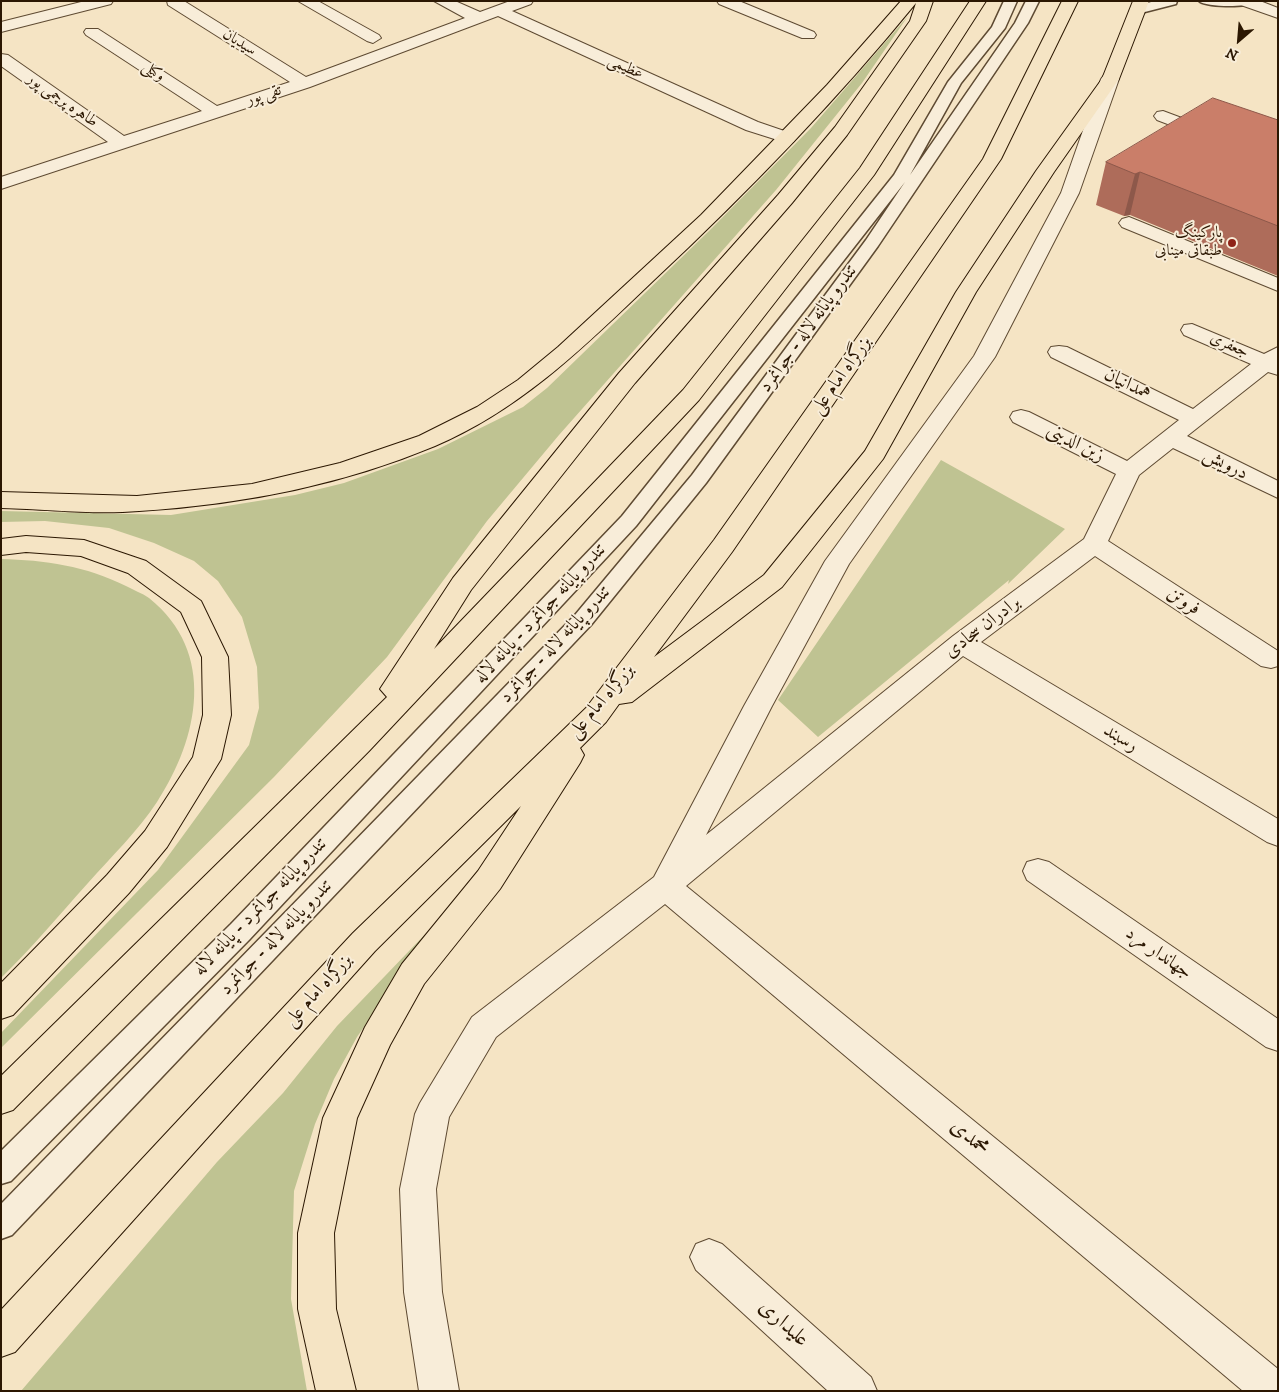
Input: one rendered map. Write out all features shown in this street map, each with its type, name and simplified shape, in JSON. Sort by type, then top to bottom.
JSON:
[{"type":"highway","points":[[1,500],[137,504],[252,492],[348,468],[427,441],[485,412],[526,385],[566,352],[708,219],[787,138],[910,1]]},
{"type":"highway","points":[[359,744],[462,584],[627,378],[779,206],[841,130],[918,20],[925,1]]},
{"type":"highway","points":[[1,1100],[359,744],[691,396],[867,171],[978,1]]},
{"type":"highway","name":"بزرگراه امام علی","points":[[1,1338],[364,942],[596,715],[723,546],[992,159],[1070,1]]},
{"type":"highway","points":[[336,1391],[317,1309],[316,1233],[340,1118],[377,1037],[413,974],[489,880],[596,715],[773,581],[875,454],[966,292],[1045,171],[1110,79],[1139,6]]},
{"type":"highway","points":[[1,547],[26,544],[84,548],[137,567],[192,607],[215,657],[217,715],[207,759],[156,839],[118,884],[1,1005]]},
{"type":"street","points":[[1,27],[105,1]]},
{"type":"street","points":[[306,1],[373,38]]},
{"type":"street","points":[[442,1],[479,18]]},
{"type":"street","name":"تقی پور","points":[[4,179],[122,144],[304,83],[525,1]]},
{"type":"street","points":[[725,1],[808,35]]},
{"type":"street","name":"سیدیان","points":[[174,2],[304,83]]},
{"type":"street","points":[[1245,2],[1278,13]]},
{"type":"street","name":"عظیمی","points":[[499,10],[752,126],[787,138]]},
{"type":"street","name":"وکیلی","points":[[92,32],[215,112]]},
{"type":"street","name":"طاهره پرچمی پور","points":[[2,59],[122,144]]},
{"type":"street","points":[[665,886],[758,706],[838,561],[984,357],[1070,193],[1110,79]]},
{"type":"street","points":[[1163,116],[1278,161]]},
{"type":"street","points":[[1129,223],[1278,285]]},
{"type":"street","name":"جعفری","points":[[1192,330],[1274,361]]},
{"type":"street","name":"همدانیان","points":[[1059,352],[1195,419]]},
{"type":"street","name":"برادران سجادی","points":[[439,1391],[423,1292],[418,1189],[432,1114],[484,1027],[665,886],[962,643],[1094,544],[1129,471],[1195,419],[1274,361]]},
{"type":"street","name":"زین الدینی","points":[[1021,416],[1129,471]]},
{"type":"street","name":"درویش","points":[[1172,438],[1278,491]]},
{"type":"street","name":"فروتن","points":[[1094,544],[1271,659]]},
{"type":"street","name":"رسبند","points":[[962,643],[1278,834]]},
{"type":"street","name":"جهاندار مرد","points":[[1038,871],[1278,1037]]},
{"type":"street","name":"محمدی","points":[[665,886],[1274,1391]]},
{"type":"street","name":"علیداری","points":[[709,1258],[857,1391]]},
{"type":"lane","name":"تندرو پایانه جوانمرد - پایانه لاله","points":[[1,1171],[240,932],[629,521],[901,177],[954,82],[998,28],[1011,1]]},
{"type":"lane","name":"تندرو پایانه لاله - جوانمرد","points":[[1,1225],[583,620],[699,479],[872,243],[1021,23],[1033,1]]},
{"type":"lane","points":[[1139,6],[1170,1]]},
{"type":"lane","points":[[1205,1],[1245,2]]},
{"type":"green space","points":[[908,16],[862,83],[776,190],[559,435],[487,521],[387,657],[274,777],[1,1048],[1,1033],[158,870],[249,745],[259,708],[257,667],[242,617],[218,581],[194,561],[154,543],[109,528],[45,521],[1,522],[1,511],[171,515],[295,495],[344,483],[438,449],[523,407],[547,388],[710,230],[811,128]]},
{"type":"green space","points":[[941,460],[1065,529],[1008,584],[1009,580],[818,737],[778,700]]},
{"type":"green space","points":[[1,559],[65,565],[96,573],[149,598],[171,620],[185,644],[192,669],[194,696],[191,724],[183,751],[172,777],[157,802],[124,844],[1,978]]},
{"type":"green space","points":[[433,926],[357,1037],[334,1079],[315,1124],[294,1191],[291,1299],[307,1391],[21,1391],[217,1162],[283,1093],[337,1026]]},
{"type":"building","points":[[1213,98],[1278,120],[1278,226],[1140,172],[1135,174],[1106,162]]},
{"type":"place","name":"پارکینگ طبقاتی مینابی","points":[[1232,243]]}]
